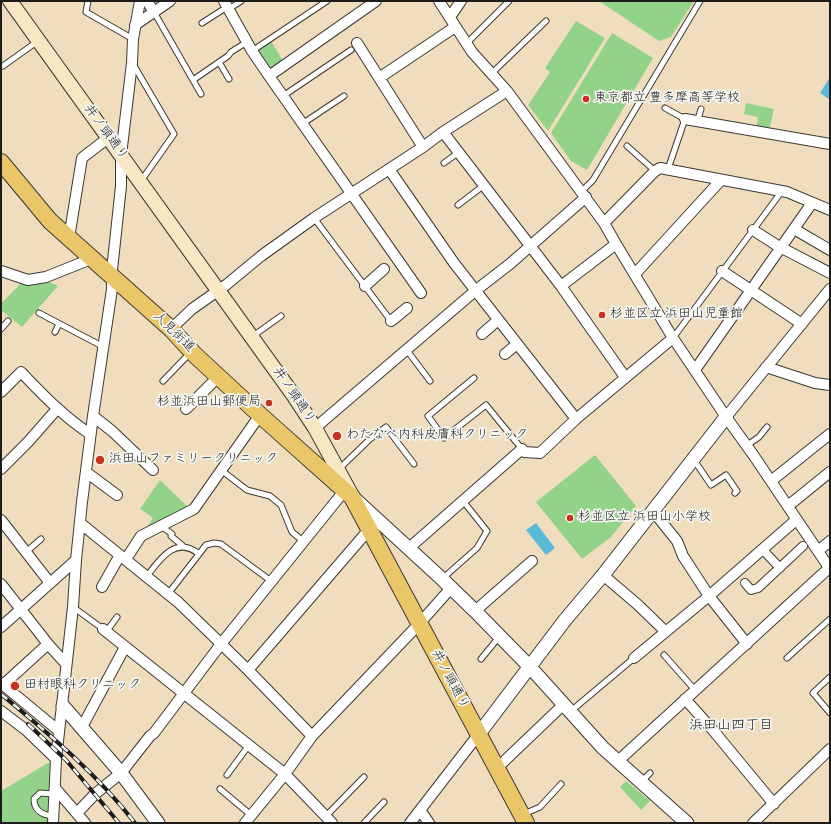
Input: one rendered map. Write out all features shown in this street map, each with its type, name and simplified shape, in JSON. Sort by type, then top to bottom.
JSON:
[{"type":"main road","name":"井ノ頭通り","points":[[10,1],[219,290],[315,428],[524,819]]},
{"type":"main road","name":"人見街道","points":[[1,162],[50,221],[171,329],[218,377],[260,416],[349,493]]},
{"type":"street","points":[[53,819],[56,759],[73,607],[76,560],[92,416],[112,289],[121,186],[121,155],[132,63],[133,39],[140,1]]},
{"type":"street","points":[[147,1],[154,12]]},
{"type":"street","points":[[135,25],[170,1]]},
{"type":"street","points":[[269,76],[376,1]]},
{"type":"street","points":[[439,1],[466,44],[507,91],[604,223],[673,338],[830,568],[618,761]]},
{"type":"street","points":[[450,17],[461,1]]},
{"type":"street","points":[[226,6],[252,51],[421,293]]},
{"type":"street","points":[[379,78],[455,27]]},
{"type":"street","points":[[354,47],[379,78],[423,147]]},
{"type":"street","points":[[171,329],[192,310],[261,256],[314,218],[507,91]]},
{"type":"street","points":[[685,119],[830,144]]},
{"type":"street","points":[[444,132],[483,186],[560,286],[625,377]]},
{"type":"street","points":[[70,232],[82,158],[108,138]]},
{"type":"street","points":[[604,223],[655,170],[660,168],[782,191],[830,210]]},
{"type":"street","points":[[389,169],[454,263],[576,419]]},
{"type":"street","points":[[635,274],[722,180]]},
{"type":"street","points":[[315,428],[406,349],[530,246],[584,194]]},
{"type":"street","points":[[695,370],[812,203]]},
{"type":"street","points":[[794,229],[830,250]]},
{"type":"street","points":[[753,230],[830,273]]},
{"type":"street","points":[[560,286],[616,244]]},
{"type":"street","points":[[1,271],[28,280],[46,277],[91,259]]},
{"type":"street","points":[[365,286],[384,269]]},
{"type":"street","points":[[722,271],[802,324]]},
{"type":"street","points":[[410,823],[565,620],[603,575],[726,417],[830,289]]},
{"type":"street","points":[[391,321],[407,308]]},
{"type":"street","points":[[482,334],[498,320]]},
{"type":"street","points":[[409,548],[522,449],[524,452],[540,453],[576,419],[673,338]]},
{"type":"street","points":[[505,354],[517,344]]},
{"type":"street","points":[[766,367],[801,379],[830,385]]},
{"type":"street","points":[[1,392],[21,372],[57,409],[73,423],[90,434]]},
{"type":"street","points":[[186,409],[218,377]]},
{"type":"street","points":[[1,469],[28,442],[57,409]]},
{"type":"street","points":[[92,416],[112,431],[153,470]]},
{"type":"street","points":[[102,587],[123,557],[141,536],[194,509],[260,416]]},
{"type":"street","points":[[771,482],[830,434]]},
{"type":"street","points":[[86,472],[117,496]]},
{"type":"street","points":[[788,506],[830,472]]},
{"type":"street","points":[[77,813],[96,794],[121,773],[154,733],[271,581],[304,541],[349,493],[475,611],[530,667],[603,748],[618,761],[646,777],[687,823]]},
{"type":"street","points":[[653,511],[677,541],[682,556],[709,596],[747,644]]},
{"type":"street","points":[[1,520],[50,583]]},
{"type":"street","points":[[634,658],[709,596],[796,520]]},
{"type":"street","points":[[80,523],[147,576],[183,607],[248,670],[312,736]]},
{"type":"street","points":[[248,670],[369,529],[377,523],[385,527]]},
{"type":"street","points":[[818,551],[830,541]]},
{"type":"street","points":[[745,584],[751,590],[758,588],[803,546]]},
{"type":"street","points":[[762,549],[780,568]]},
{"type":"street","points":[[1,627],[76,560]]},
{"type":"street","points":[[475,611],[532,561]]},
{"type":"street","points":[[603,575],[637,604],[665,631]]},
{"type":"street","points":[[1,584],[48,644],[66,664]]},
{"type":"street","points":[[245,823],[312,736],[419,624],[451,588]]},
{"type":"street","points":[[105,630],[125,648],[284,774],[329,819]]},
{"type":"street","points":[[48,644],[2,684],[59,731]]},
{"type":"street","points":[[82,726],[125,648]]},
{"type":"street","points":[[685,699],[774,804]]},
{"type":"street","points":[[63,706],[82,726],[121,773],[158,823]]},
{"type":"street","points":[[496,769],[567,708]]},
{"type":"street","points":[[1,711],[26,730],[56,759]]},
{"type":"street","points":[[753,823],[829,753]]},
{"type":"street","points":[[55,791],[86,823]]},
{"type":"street","points":[[420,810],[429,823]]},
{"type":"lane","points":[[88,1],[86,12],[133,39]]},
{"type":"lane","points":[[202,24],[226,6],[241,1]]},
{"type":"lane","points":[[252,51],[327,1]]},
{"type":"lane","points":[[466,44],[509,1]]},
{"type":"lane","points":[[584,194],[700,1]]},
{"type":"lane","points":[[154,12],[201,94]]},
{"type":"lane","points":[[492,74],[546,21]]},
{"type":"lane","points":[[3,66],[38,41]]},
{"type":"lane","points":[[193,80],[247,42]]},
{"type":"lane","points":[[283,96],[354,47]]},
{"type":"lane","points":[[219,62],[229,79]]},
{"type":"lane","points":[[132,63],[174,134],[140,181]]},
{"type":"lane","points":[[302,124],[344,96]]},
{"type":"lane","points":[[665,108],[685,119],[668,169]]},
{"type":"lane","points":[[697,122],[702,109]]},
{"type":"lane","points":[[627,146],[655,170]]},
{"type":"lane","points":[[444,163],[459,152]]},
{"type":"lane","points":[[458,205],[483,186]]},
{"type":"lane","points":[[673,338],[782,191]]},
{"type":"lane","points":[[314,218],[391,321]]},
{"type":"lane","points":[[39,314],[102,346]]},
{"type":"lane","points":[[252,337],[281,316]]},
{"type":"lane","points":[[1,329],[8,321]]},
{"type":"lane","points":[[55,332],[59,324]]},
{"type":"lane","points":[[406,349],[430,381]]},
{"type":"lane","points":[[163,381],[192,351]]},
{"type":"lane","points":[[474,378],[428,416],[444,438],[486,405],[522,449]]},
{"type":"lane","points":[[338,470],[370,439],[386,427],[414,464]]},
{"type":"lane","points":[[746,446],[759,437],[767,427]]},
{"type":"lane","points":[[693,460],[711,485],[726,474],[737,491],[735,493]]},
{"type":"lane","points":[[221,470],[247,490],[270,496],[281,505],[292,532],[304,541]]},
{"type":"lane","points":[[442,579],[477,548],[487,531],[463,501]]},
{"type":"lane","points":[[161,526],[172,534],[171,536],[182,546],[188,547],[199,554]]},
{"type":"lane","points":[[26,552],[41,539]]},
{"type":"lane","points":[[168,594],[206,545],[210,543],[221,544],[271,581]]},
{"type":"lane","points":[[147,576],[164,555],[182,546]]},
{"type":"lane","points":[[73,607],[105,630],[117,617]]},
{"type":"lane","points":[[787,658],[830,619]]},
{"type":"lane","points":[[481,659],[500,637]]},
{"type":"lane","points":[[664,655],[695,690]]},
{"type":"lane","points":[[567,708],[634,658]]},
{"type":"lane","points":[[830,677],[812,693],[830,713]]},
{"type":"lane","points":[[227,775],[249,745]]},
{"type":"lane","points":[[329,819],[364,778]]},
{"type":"lane","points":[[524,819],[540,807],[561,784]]},
{"type":"lane","points":[[220,789],[252,814]]},
{"type":"lane","points":[[53,819],[41,813],[36,808],[34,799],[40,793],[55,791]]},
{"type":"lane","points":[[364,823],[384,802]]},
{"type":"green space","points":[[599,1],[694,1],[671,37],[659,41]]},
{"type":"green space","points":[[576,21],[605,38],[548,131],[528,105],[550,72],[545,68]]},
{"type":"green space","points":[[612,33],[653,58],[587,170],[571,161],[551,133]]},
{"type":"green space","points":[[271,41],[283,61],[269,70],[258,50]]},
{"type":"green space","points":[[746,103],[774,109],[769,131],[756,129],[758,117],[744,114]]},
{"type":"green space","points":[[46,280],[58,286],[22,327],[1,310],[1,304],[22,282]]},
{"type":"green space","points":[[595,455],[636,506],[611,537],[582,559],[536,502]]},
{"type":"green space","points":[[160,480],[190,509],[142,534],[153,518],[140,509]]},
{"type":"green space","points":[[53,760],[49,823],[1,823],[1,791]]},
{"type":"green space","points":[[626,781],[650,801],[641,810],[620,787]]},
{"type":"water","points":[[830,77],[830,100],[820,93]]},
{"type":"water","points":[[536,523],[555,548],[546,555],[526,530]]},
{"type":"railway","points":[[1,694],[54,739],[88,771],[135,823]]},
{"type":"railway","points":[[28,724],[66,760],[119,823]]},
{"type":"place","name":"東京都立 豊多摩高等学校","points":[[586,99]]},
{"type":"place","name":"杉並区立 浜田山児童館","points":[[602,315]]},
{"type":"place","name":"杉並浜田山郵便局","points":[[269,403]]},
{"type":"place","name":"わたなべ内科皮膚科クリニック","points":[[337,436]]},
{"type":"place","name":"浜田山ファミリークリニック","points":[[100,460]]},
{"type":"place","name":"杉並区立 浜田山小学校","points":[[570,518]]},
{"type":"place","name":"田村眼科クリニック","points":[[15,686]]},
{"type":"district","name":"浜田山四丁目","points":[[731,727]]}]
